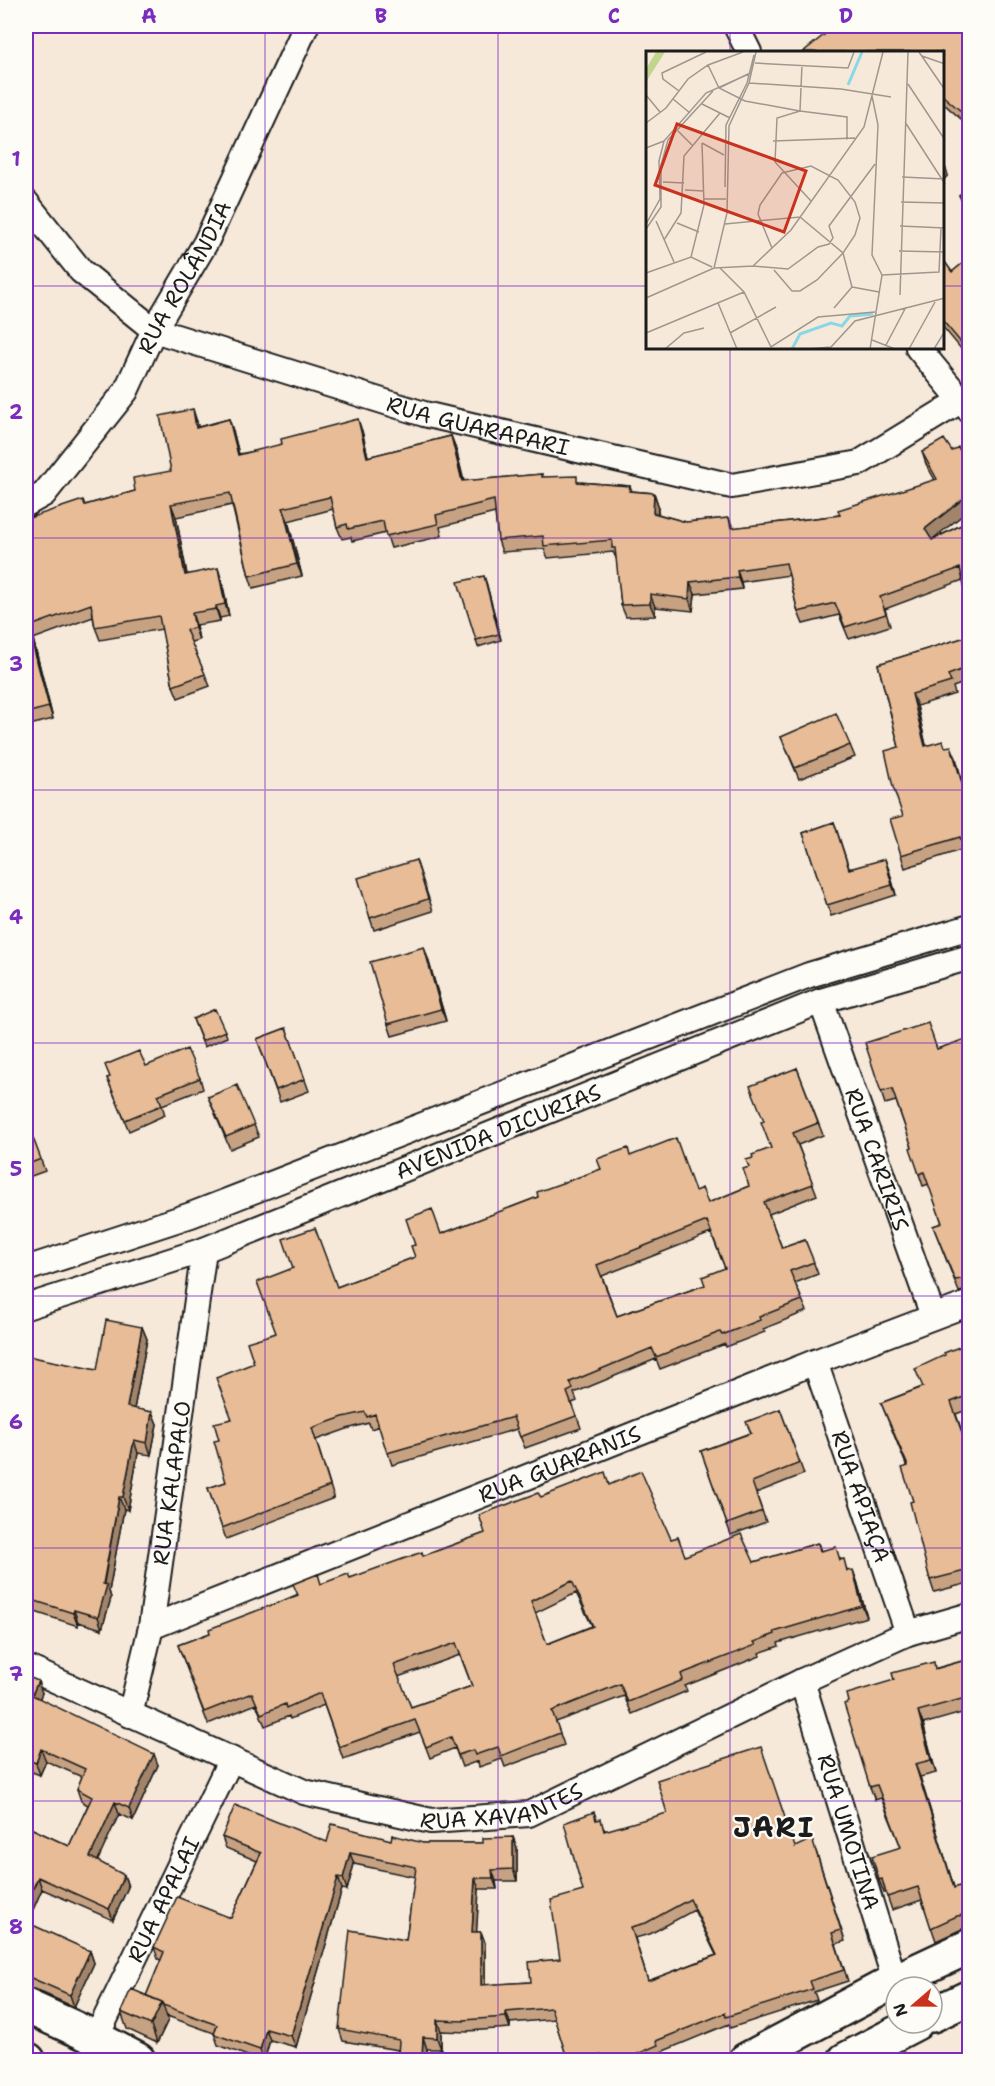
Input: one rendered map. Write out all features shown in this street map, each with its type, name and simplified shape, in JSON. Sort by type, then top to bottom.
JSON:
[{"type":"street","name":"RUA ROLÂNDIA","points":[[26,504],[44,494],[126,391],[154,330],[206,242],[306,26]]},
{"type":"street","points":[[736,26],[748,51]]},
{"type":"street","name":"RUA GUARAPARI","points":[[26,202],[81,271],[154,330],[424,414],[732,486],[859,463],[967,402]]},
{"type":"street","points":[[920,350],[967,402]]},
{"type":"street","name":"AVENIDA DICURIAS","points":[[26,1269],[190,1215],[809,975],[969,927]]},
{"type":"street","name":"AVENIDA DICURIAS","points":[[26,1307],[204,1250],[821,1001],[969,957]]},
{"type":"street","name":"RUA CARIRIS","points":[[821,1001],[933,1316]]},
{"type":"street","name":"RUA KALAPALO","points":[[130,1715],[151,1627],[204,1250]]},
{"type":"street","name":"RUA GUARANIS","points":[[151,1627],[815,1362],[969,1303]]},
{"type":"street","name":"RUA APIAÇÁ","points":[[815,1362],[908,1633]]},
{"type":"street","name":"RUA XAVANTES","points":[[26,1667],[304,1792],[431,1821],[529,1814],[908,1633],[969,1615]]},
{"type":"street","name":"RUA UMOTINA","points":[[802,1682],[893,1975]]},
{"type":"street","name":"RUA APALAI","points":[[96,2038],[231,1760]]},
{"type":"street","points":[[908,1975],[969,1946]]},
{"type":"street","points":[[746,2061],[884,1987]]},
{"type":"street","points":[[944,2009],[969,1997]]},
{"type":"street","points":[[26,2006],[96,2038],[138,2061]]},
{"type":"street","points":[[845,2061],[894,2035]]},
{"type":"building","points":[[835,26],[969,26],[969,118],[944,97],[944,51],[804,51]]},
{"type":"building","points":[[969,187],[969,207],[959,195]]},
{"type":"building","points":[[969,258],[969,339],[963,345],[944,322],[944,261],[952,272]]},
{"type":"building","points":[[193,409],[196,428],[229,419],[238,455],[282,444],[281,439],[358,419],[367,457],[451,436],[462,481],[542,474],[542,477],[577,476],[577,482],[630,486],[629,491],[654,493],[653,513],[686,522],[729,518],[731,528],[840,515],[838,510],[937,479],[922,452],[944,439],[952,451],[958,447],[969,466],[969,494],[925,529],[932,540],[969,521],[969,606],[960,568],[880,597],[886,614],[845,627],[835,603],[798,612],[786,563],[737,570],[738,577],[690,582],[689,599],[650,594],[650,604],[621,605],[615,548],[612,548],[612,540],[544,546],[543,536],[498,540],[494,500],[436,515],[438,524],[386,536],[383,521],[348,529],[347,524],[337,527],[330,497],[283,508],[297,564],[249,576],[230,493],[171,504],[185,575],[218,568],[225,604],[216,606],[216,609],[192,613],[195,628],[186,630],[205,674],[173,686],[159,616],[95,627],[91,604],[28,627],[49,707],[26,713],[26,519],[83,500],[85,505],[135,491],[133,478],[171,471],[160,416]]},
{"type":"building","points":[[484,576],[499,634],[476,640],[458,582]]},
{"type":"building","points":[[969,636],[969,667],[948,675],[951,682],[912,694],[925,746],[943,741],[945,747],[951,746],[969,807],[969,866],[960,837],[901,855],[890,819],[903,816],[893,787],[885,751],[899,747],[878,664]]},
{"type":"building","points":[[836,713],[850,745],[795,768],[781,737]]},
{"type":"building","points":[[834,822],[849,869],[885,859],[892,885],[827,905],[803,833]]},
{"type":"building","points":[[416,860],[428,899],[370,918],[358,878]]},
{"type":"building","points":[[424,947],[441,1009],[388,1024],[370,962]]},
{"type":"building","points":[[215,1009],[225,1031],[202,1041],[193,1019]]},
{"type":"building","points":[[928,1023],[937,1049],[969,1038],[969,1278],[955,1280],[933,1226],[942,1223],[924,1172],[919,1174],[892,1089],[881,1092],[865,1043]]},
{"type":"building","points":[[286,1028],[305,1079],[276,1090],[257,1039]]},
{"type":"building","points":[[187,1049],[200,1078],[158,1095],[162,1105],[125,1120],[107,1078],[110,1077],[105,1065],[139,1051],[146,1066]]},
{"type":"building","points":[[797,1068],[818,1123],[793,1133],[813,1184],[764,1202],[782,1248],[805,1240],[814,1262],[790,1271],[802,1300],[722,1335],[720,1332],[656,1357],[652,1348],[570,1382],[573,1389],[567,1392],[576,1416],[520,1437],[513,1417],[387,1453],[375,1414],[367,1417],[365,1412],[312,1428],[330,1486],[222,1528],[208,1488],[226,1482],[214,1441],[219,1440],[214,1423],[232,1419],[216,1378],[254,1363],[247,1342],[276,1333],[257,1282],[293,1268],[283,1239],[315,1228],[337,1287],[415,1257],[411,1246],[415,1245],[406,1219],[432,1209],[441,1234],[538,1197],[537,1192],[601,1169],[597,1159],[628,1148],[630,1156],[676,1138],[695,1191],[702,1188],[708,1203],[749,1186],[743,1169],[749,1167],[746,1160],[753,1158],[752,1155],[771,1148],[761,1122],[764,1121],[750,1086]],"holes":[[[707,1221],[725,1268],[702,1277],[705,1285],[617,1316],[597,1265]]]},
{"type":"building","points":[[237,1085],[254,1125],[226,1137],[208,1097]]},
{"type":"building","points":[[26,1120],[41,1159],[26,1165]]},
{"type":"building","points":[[106,1320],[142,1327],[127,1407],[152,1412],[147,1443],[134,1440],[123,1497],[119,1497],[103,1584],[107,1585],[98,1617],[74,1610],[73,1613],[26,1598],[26,1428],[32,1392],[26,1391],[26,1364],[27,1356],[97,1370]]},
{"type":"building","points":[[969,1343],[969,1395],[951,1402],[969,1452],[969,1570],[930,1580],[910,1502],[913,1501],[902,1468],[908,1466],[881,1403],[923,1387],[915,1369],[945,1355],[944,1353]]},
{"type":"building","points":[[780,1409],[800,1463],[752,1482],[762,1511],[727,1524],[701,1451],[751,1433],[746,1422]]},
{"type":"building","points":[[641,1471],[671,1539],[678,1537],[685,1556],[741,1534],[754,1562],[818,1543],[820,1551],[836,1547],[840,1560],[844,1559],[847,1571],[853,1570],[862,1606],[774,1632],[775,1634],[754,1642],[756,1645],[681,1674],[683,1680],[628,1702],[620,1684],[552,1711],[560,1733],[501,1756],[498,1747],[475,1755],[473,1750],[458,1755],[451,1737],[426,1747],[415,1720],[339,1747],[320,1693],[286,1708],[285,1704],[261,1714],[252,1693],[204,1712],[178,1645],[210,1633],[209,1629],[298,1595],[293,1584],[318,1574],[321,1584],[348,1574],[350,1578],[422,1552],[423,1556],[485,1533],[479,1515],[538,1493],[541,1497],[605,1472],[609,1485]],"holes":[[[572,1581],[593,1626],[547,1644],[531,1601]],[[456,1643],[472,1686],[411,1707],[394,1665]]]},
{"type":"building","points":[[969,1659],[969,1697],[918,1711],[931,1760],[915,1764],[954,1888],[962,1885],[969,1910],[969,1914],[957,1916],[931,1928],[918,1887],[887,1897],[882,1879],[879,1880],[872,1856],[901,1847],[877,1785],[870,1787],[844,1704],[849,1702],[847,1694],[894,1680],[892,1673],[934,1662],[935,1669]]},
{"type":"building","points":[[26,1676],[38,1681],[32,1695],[154,1754],[129,1808],[115,1802],[90,1857],[124,1875],[109,1909],[38,1877],[26,1904],[26,1826],[69,1846],[92,1797],[77,1789],[85,1769],[41,1749],[36,1763],[28,1760],[26,1766]]},
{"type":"building","points":[[761,1747],[795,1847],[812,1839],[841,1930],[832,1933],[844,1970],[810,1981],[813,1989],[726,2017],[725,2013],[656,2041],[658,2045],[626,2061],[602,2061],[601,2055],[583,2061],[568,2061],[551,2008],[506,2012],[506,2017],[464,2021],[437,2020],[437,2038],[423,2037],[422,2057],[398,2055],[399,2040],[339,2029],[350,1930],[406,1940],[416,1867],[350,1853],[343,1878],[338,1877],[291,2036],[266,2029],[260,2050],[214,2034],[217,2025],[163,2005],[162,2002],[146,1996],[164,1952],[154,1947],[177,1897],[231,1918],[261,1853],[222,1837],[235,1805],[327,1842],[332,1824],[391,1840],[392,1835],[423,1843],[483,1843],[483,1838],[513,1837],[513,1869],[492,1870],[493,1878],[475,1878],[472,1932],[481,1932],[481,1985],[531,1982],[529,1962],[560,1959],[551,1900],[583,1891],[564,1823],[594,1812],[596,1820],[601,1819],[604,1831],[667,1813],[657,1780]],"holes":[[[690,1899],[717,1955],[648,1981],[631,1927],[646,1923]]]},
{"type":"building","points":[[26,1922],[90,1951],[70,1995],[26,1977]]},
{"type":"building","points":[[131,1989],[162,2002],[151,2025],[121,2012]]},
{"type":"district","name":"JARI","points":[[774,1827]]}]
